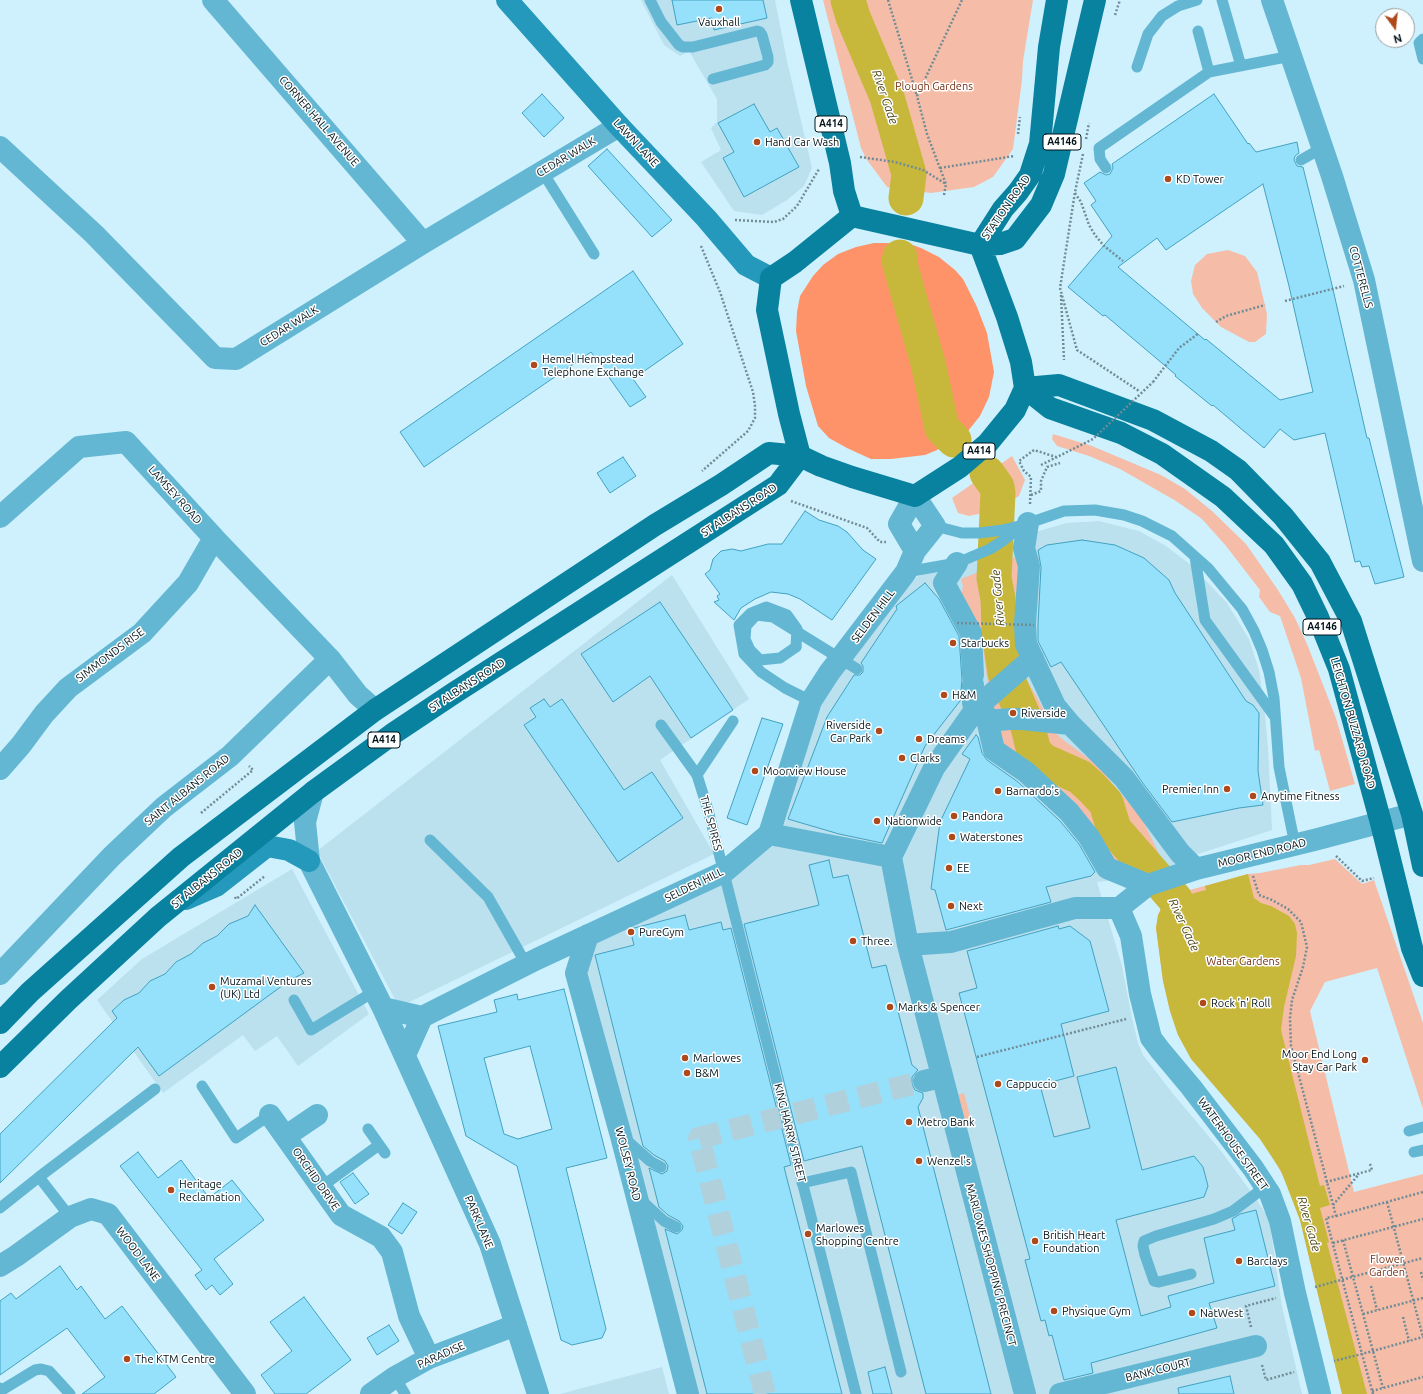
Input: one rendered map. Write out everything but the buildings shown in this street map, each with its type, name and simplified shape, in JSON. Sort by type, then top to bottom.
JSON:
[{"type":"main road","name":"A414","points":[[801,0],[840,163],[844,191],[852,216]]},
{"type":"main road","name":"STATION ROAD","points":[[980,245],[1003,209],[1030,175],[1040,144],[1049,47],[1058,0]]},
{"type":"main road","name":"STATION ROAD","points":[[980,245],[1000,244],[1015,239],[1041,206],[1054,174],[1095,0]]},
{"type":"main road","points":[[800,456],[789,414],[767,310],[771,278],[795,262],[852,216],[980,245]]},
{"type":"main road","name":"A414","points":[[0,1023],[30,992],[181,857],[375,710],[769,453],[800,456],[821,466],[846,475],[915,496],[960,468],[988,443],[1015,410],[1024,388],[1021,362],[1007,317],[980,245]]},
{"type":"main road","name":"A4146","points":[[1024,388],[1059,384],[1153,420],[1211,451],[1238,470],[1283,516],[1320,562],[1351,621],[1412,814],[1423,866]]},
{"type":"main road","name":"LEIGHTON BUZZARD ROAD","points":[[1024,388],[1050,408],[1121,433],[1162,454],[1224,497],[1274,545],[1302,584],[1340,669],[1412,948],[1423,976]]},
{"type":"main road","name":"ST ALBANS ROAD","points":[[0,1067],[68,1000],[172,906],[313,792],[434,706],[778,485],[800,456]]},
{"type":"main road","name":"A414","points":[[375,710],[403,706],[523,631],[573,617]]},
{"type":"main road","name":"A414","points":[[350,765],[381,721],[375,710]]},
{"type":"street","name":"CORNER HALL AVENUE","points":[[213,0],[424,243]]},
{"type":"street","name":"LAWN LANE","points":[[507,0],[619,126],[706,218],[746,265],[771,278]]},
{"type":"street","name":"COTTERELLS","points":[[1272,0],[1322,148],[1364,280],[1423,561]]},
{"type":"street","name":"CEDAR WALK","points":[[0,146],[94,234],[214,358],[236,359],[542,171],[619,126]]},
{"type":"street","name":"LAMSEY ROAD","points":[[2,513],[79,447],[126,442],[214,538],[330,659]]},
{"type":"street","points":[[915,551],[899,524],[915,496],[934,526]]},
{"type":"street","points":[[1026,524],[1024,548],[1029,566],[1025,624],[1026,644],[1055,706],[1070,724],[1124,778],[1180,853],[1196,869]]},
{"type":"street","name":"SELDEN HILL","points":[[422,1017],[588,935],[724,872],[768,834],[811,701],[829,673],[906,572],[915,551],[934,526]]},
{"type":"street","name":"SIMMONDS RISE","points":[[0,769],[21,745],[44,714],[68,688],[142,633],[188,583],[214,538]]},
{"type":"street","points":[[966,560],[944,583],[971,633],[973,703],[983,714],[994,750],[1026,772],[1069,812],[1089,837],[1107,868],[1148,885]]},
{"type":"street","points":[[768,834],[891,857],[934,768],[1033,658]]},
{"type":"street","points":[[330,659],[358,695],[375,710]]},
{"type":"street","name":"SAINT ALBANS ROAD","points":[[0,974],[122,846],[164,807],[230,756],[330,659]]},
{"type":"street","points":[[983,714],[1010,719],[1070,724]]},
{"type":"street","points":[[309,861],[305,822],[313,792]]},
{"type":"street","name":"MOOR END ROAD","points":[[1119,908],[1148,885],[1196,869],[1412,814]]},
{"type":"street","points":[[172,906],[216,886],[267,846],[289,850],[309,861]]},
{"type":"street","name":"MARLOWES SHOPPING PRECINCT","points":[[891,857],[933,1079],[1025,1394]]},
{"type":"street","name":"PARK LANE","points":[[309,861],[405,1055],[490,1244],[538,1394]]},
{"type":"street","points":[[908,945],[951,942],[1075,908],[1119,908]]},
{"type":"street","name":"WATERHOUSE STREET","points":[[1119,908],[1131,936],[1144,1014],[1151,1038],[1191,1086],[1253,1168],[1270,1194],[1280,1221],[1295,1293],[1320,1394]]},
{"type":"street","points":[[532,962],[576,973],[588,935]]},
{"type":"street","name":"WOLSEY ROAD","points":[[576,973],[621,1136],[688,1394]]},
{"type":"street","points":[[379,1000],[422,1017],[405,1055]]},
{"type":"street","name":"ORCHID DRIVE","points":[[270,1115],[341,1215],[381,1237],[392,1252],[409,1316],[429,1358]]},
{"type":"street","points":[[286,1136],[317,1115]]},
{"type":"street","name":"WOOD LANE","points":[[0,1266],[70,1217],[91,1209],[108,1214],[245,1394]]},
{"type":"street","name":"PARADISE","points":[[371,1394],[400,1386],[429,1358],[516,1325]]},
{"type":"street","name":"BANK COURT","points":[[1060,1394],[1256,1346]]},
{"type":"lane","points":[[650,0],[661,22],[679,45],[683,47],[693,47],[757,31],[760,32],[768,57],[768,62],[765,65],[713,79]]},
{"type":"lane","points":[[1137,67],[1148,34],[1162,16],[1178,6],[1197,0]]},
{"type":"lane","points":[[1222,0],[1240,66]]},
{"type":"lane","points":[[1198,31],[1209,72]]},
{"type":"lane","points":[[1423,40],[1419,43],[1423,59]]},
{"type":"lane","points":[[1106,168],[1100,159],[1099,148],[1209,72],[1291,56]]},
{"type":"lane","points":[[1301,160],[1322,148]]},
{"type":"lane","points":[[542,171],[594,254]]},
{"type":"lane","points":[[906,572],[966,560],[1004,535],[1026,524],[1064,511],[1096,510],[1124,515],[1142,521],[1172,536],[1208,568],[1231,594],[1242,609],[1262,650],[1269,672],[1274,698],[1279,767],[1295,845]]},
{"type":"lane","points":[[934,526],[962,533],[1004,535]]},
{"type":"lane","points":[[1195,557],[1206,620],[1276,718]]},
{"type":"lane","points":[[811,701],[785,688],[761,672],[744,654],[739,625],[751,613],[766,607],[786,615],[797,629],[796,635],[796,647],[780,658],[760,660],[750,650],[745,639],[746,626],[756,615],[773,617],[792,629],[799,633],[857,669]]},
{"type":"lane","points":[[697,775],[733,721]]},
{"type":"lane","name":"THE SPIRES","points":[[661,725],[697,775],[708,810],[724,872]]},
{"type":"lane","points":[[430,840],[488,897],[532,962]]},
{"type":"lane","name":"KING HARRY STREET","points":[[724,872],[856,1394]]},
{"type":"lane","points":[[294,1000],[311,1030],[379,1000]]},
{"type":"lane","points":[[202,1086],[236,1138],[270,1115]]},
{"type":"lane","points":[[0,1208],[156,1089]]},
{"type":"lane","points":[[1409,1131],[1423,1127]]},
{"type":"lane","points":[[321,1187],[382,1149],[368,1129]]},
{"type":"lane","points":[[621,1136],[650,1161],[661,1167]]},
{"type":"lane","points":[[802,1182],[851,1172],[901,1372]]},
{"type":"lane","points":[[39,1177],[70,1217]]},
{"type":"lane","points":[[1191,1274],[1160,1282],[1154,1281],[1145,1255],[1143,1246],[1144,1241],[1214,1219],[1234,1211],[1265,1187]]},
{"type":"lane","points":[[636,1195],[664,1221],[676,1226]]},
{"type":"lane","points":[[1,1390],[34,1370],[41,1369],[49,1371],[70,1394]]},
{"type":"path","points":[[888,0],[927,134],[946,184],[944,196]]},
{"type":"path","points":[[917,96],[962,0]]},
{"type":"path","points":[[1112,20],[1120,0]]},
{"type":"path","points":[[1086,140],[1091,117]]},
{"type":"path","points":[[1064,360],[1060,288],[1074,192],[1084,147]]},
{"type":"path","points":[[940,168],[1014,156]]},
{"type":"path","points":[[895,162],[923,170],[946,184]]},
{"type":"path","points":[[742,221],[774,222],[783,219],[797,206],[819,168],[824,167]]},
{"type":"path","points":[[1074,192],[1081,202],[1089,225],[1095,235],[1104,246],[1123,261]]},
{"type":"path","points":[[700,245],[720,292],[753,392],[756,406],[755,418],[748,431],[716,458]]},
{"type":"path","points":[[1285,301],[1364,280]]},
{"type":"path","points":[[1060,288],[1077,350],[1143,394]]},
{"type":"path","points":[[1216,322],[1226,316],[1265,305]]},
{"type":"path","points":[[1040,466],[1093,439],[1153,382],[1179,348],[1199,333]]},
{"type":"path","points":[[1026,524],[1031,495],[1031,477],[1024,471],[1019,461],[1034,450],[1056,458]]},
{"type":"path","points":[[1031,495],[1041,491],[1041,481],[1047,467],[1060,463]]},
{"type":"path","points":[[788,500],[866,528],[880,542],[888,542]]},
{"type":"path","points":[[957,623],[1034,625]]},
{"type":"path","points":[[1318,839],[1362,881],[1393,873]]},
{"type":"path","points":[[1248,856],[1259,895],[1288,909],[1302,922],[1307,947],[1303,967],[1292,1000],[1290,1036],[1291,1046],[1336,1216]]},
{"type":"path","points":[[977,1057],[1144,1014]]},
{"type":"path","points":[[1326,1182],[1372,1170],[1370,1164]]},
{"type":"path","points":[[1333,1206],[1360,1173]]},
{"type":"path","points":[[1423,1192],[1326,1218],[1373,1392],[1423,1377]]},
{"type":"path","points":[[1331,1362],[1423,1337],[1387,1202]]},
{"type":"path","points":[[1333,1243],[1423,1219]]},
{"type":"path","points":[[1343,1240],[1383,1388]]},
{"type":"path","points":[[1313,1288],[1423,1258]]},
{"type":"path","points":[[1421,1272],[1423,1280]]},
{"type":"path","points":[[1371,1286],[1377,1310]]},
{"type":"path","points":[[1363,1314],[1423,1298]]},
{"type":"path","points":[[1403,1317],[1409,1341]]},
{"type":"shaded area","points":[[641,0],[775,0],[787,61],[812,168],[804,186],[787,200],[762,215],[734,211],[701,162],[721,150],[711,128],[717,122],[717,99],[689,51],[680,56],[664,45]]},
{"type":"shaded area","points":[[874,243],[910,244],[939,257],[955,270],[963,279],[977,307],[987,333],[994,372],[989,397],[980,416],[968,431],[959,434],[937,450],[925,455],[891,459],[871,459],[829,438],[818,426],[806,386],[796,331],[800,296],[813,276],[823,265],[838,254],[856,247]]},
{"type":"shaded area","points":[[1099,521],[1139,531],[1166,546],[1191,565],[1227,603],[1249,639],[1259,670],[1268,747],[1272,830],[1192,856],[1149,876],[1097,882],[1122,966],[1132,1018],[1138,1043],[1143,1055],[1221,1151],[1269,1219],[1282,1306],[1302,1394],[688,1394],[576,973],[588,935],[724,872],[768,834],[829,673],[918,576],[1018,540],[1032,533],[1067,523]]},
{"type":"shaded area","points":[[672,575],[749,699],[660,760],[714,854],[399,1007],[317,851]]},
{"type":"shaded area","points":[[292,869],[369,1014],[298,1066],[277,1036],[255,1051],[243,1035],[163,1093],[97,1000],[142,959]]},
{"type":"shaded area","points":[[662,1367],[669,1394],[560,1394]]},
{"type":"green space","name":"Plough Gardens","points":[[823,0],[1033,0],[1023,61],[1013,149],[993,177],[974,187],[931,193],[887,187],[867,160],[861,148]]},
{"type":"green space","points":[[1228,250],[1245,256],[1257,272],[1267,314],[1266,334],[1255,342],[1249,342],[1221,327],[1202,308],[1193,294],[1191,281],[1195,265],[1207,254]]},
{"type":"green space","points":[[1053,434],[1092,446],[1161,475],[1185,489],[1212,511],[1246,544],[1278,590],[1295,618],[1307,644],[1336,718],[1355,784],[1330,791],[1319,750],[1315,751],[1301,678],[1280,616],[1270,612],[1259,597],[1260,590],[1226,546],[1202,519],[1176,501],[1120,469],[1089,456],[1057,446],[1052,439]]},
{"type":"green space","points":[[1012,456],[1025,480],[1019,496],[993,511],[969,516],[958,513],[952,498]]},
{"type":"green space","points":[[1016,557],[1018,559],[1019,580],[1013,635],[1017,659],[1025,677],[1054,731],[1062,739],[1100,767],[1141,817],[1159,854],[1155,857],[1117,864],[1004,745],[996,730],[981,635],[961,598],[963,586],[961,579]]},
{"type":"green space","name":"Water Gardens","points":[[1335,859],[1362,884],[1374,880],[1423,1023],[1423,1109],[1377,968],[1325,982],[1310,1011],[1354,1192],[1423,1174],[1423,1394],[1342,1394],[1300,1220],[1286,1182],[1275,1161],[1260,1139],[1192,1059],[1178,1035],[1170,1011],[1163,981],[1156,928],[1158,915],[1163,905],[1168,900],[1179,893],[1248,874],[1309,865]]},
{"type":"green space","points":[[964,1093],[971,1120],[956,1123],[949,1098]]},
{"type":"water","name":"Water Gardens","points":[[1248,874],[1254,898],[1261,903],[1271,906],[1289,916],[1295,924],[1297,933],[1296,956],[1284,1007],[1281,1030],[1320,1186],[1324,1185],[1330,1205],[1320,1208],[1329,1242],[1327,1243],[1367,1394],[1342,1394],[1300,1220],[1281,1171],[1260,1139],[1191,1059],[1178,1035],[1170,1011],[1163,981],[1156,928],[1158,915],[1163,905],[1179,893],[1186,891],[1187,895],[1206,890],[1205,886]]},
{"type":"waterway","name":"River Gade","points":[[848,0],[853,17],[887,97],[909,174],[906,198]]},
{"type":"waterway","name":"River Gade","points":[[900,257],[899,261],[928,363],[942,428],[954,440]]},
{"type":"waterway","name":"River Gade","points":[[987,473],[997,487],[998,493],[994,578],[998,599],[999,631],[1005,673],[1028,727],[1034,752],[1044,761],[1080,777],[1106,803],[1114,829],[1175,899],[1192,941]]},
{"type":"tunnel","points":[[765,1394],[699,1138],[924,1081]]},
{"type":"place","name":"Vauxhall","points":[[719,9]]},
{"type":"place","name":"Hand Car Wash","points":[[757,142]]},
{"type":"place","name":"KD Tower","points":[[1168,179]]},
{"type":"place","name":"Hemel Hempstead Telephone Exchange","points":[[534,365]]},
{"type":"place","name":"Starbucks","points":[[953,643]]},
{"type":"place","name":"H&M","points":[[944,695]]},
{"type":"place","name":"Riverside","points":[[1013,713]]},
{"type":"place","name":"Riverside Car Park","points":[[879,731]]},
{"type":"place","name":"Dreams","points":[[919,739]]},
{"type":"place","name":"Clarks","points":[[902,758]]},
{"type":"place","name":"Moorview House","points":[[755,771]]},
{"type":"place","name":"Premier Inn","points":[[1227,789]]},
{"type":"place","name":"Barnardo's","points":[[998,791]]},
{"type":"place","name":"Anytime Fitness","points":[[1253,796]]},
{"type":"place","name":"Pandora","points":[[954,816]]},
{"type":"place","name":"Nationwide","points":[[877,821]]},
{"type":"place","name":"Waterstones","points":[[952,837]]},
{"type":"place","name":"EE","points":[[949,868]]},
{"type":"place","name":"Next","points":[[951,906]]},
{"type":"place","name":"PureGym","points":[[631,932]]},
{"type":"place","name":"Three.","points":[[853,941]]},
{"type":"place","name":"Muzamal Ventures (UK) Ltd","points":[[212,987]]},
{"type":"place","name":"Rock 'n' Roll","points":[[1203,1003]]},
{"type":"place","name":"Marks & Spencer","points":[[890,1007]]},
{"type":"place","name":"Marlowes","points":[[685,1058]]},
{"type":"place","name":"Moor End Long Stay Car Park","points":[[1365,1060]]},
{"type":"place","name":"B&M","points":[[687,1073]]},
{"type":"place","name":"Cappuccio","points":[[998,1084]]},
{"type":"place","name":"Metro Bank","points":[[909,1122]]},
{"type":"place","name":"Wenzel's","points":[[919,1161]]},
{"type":"place","name":"Heritage Reclamation","points":[[171,1190]]},
{"type":"place","name":"Marlowes Shopping Centre","points":[[808,1234]]},
{"type":"place","name":"British Heart Foundation","points":[[1035,1241]]},
{"type":"place","name":"Barclays","points":[[1239,1261]]},
{"type":"place","name":"Physique Gym","points":[[1054,1311]]},
{"type":"place","name":"NatWest","points":[[1192,1313]]},
{"type":"place","name":"The KTM Centre","points":[[127,1359]]},
{"type":"park label","name":"Flower Garden","points":[[1387,1265]]}]
